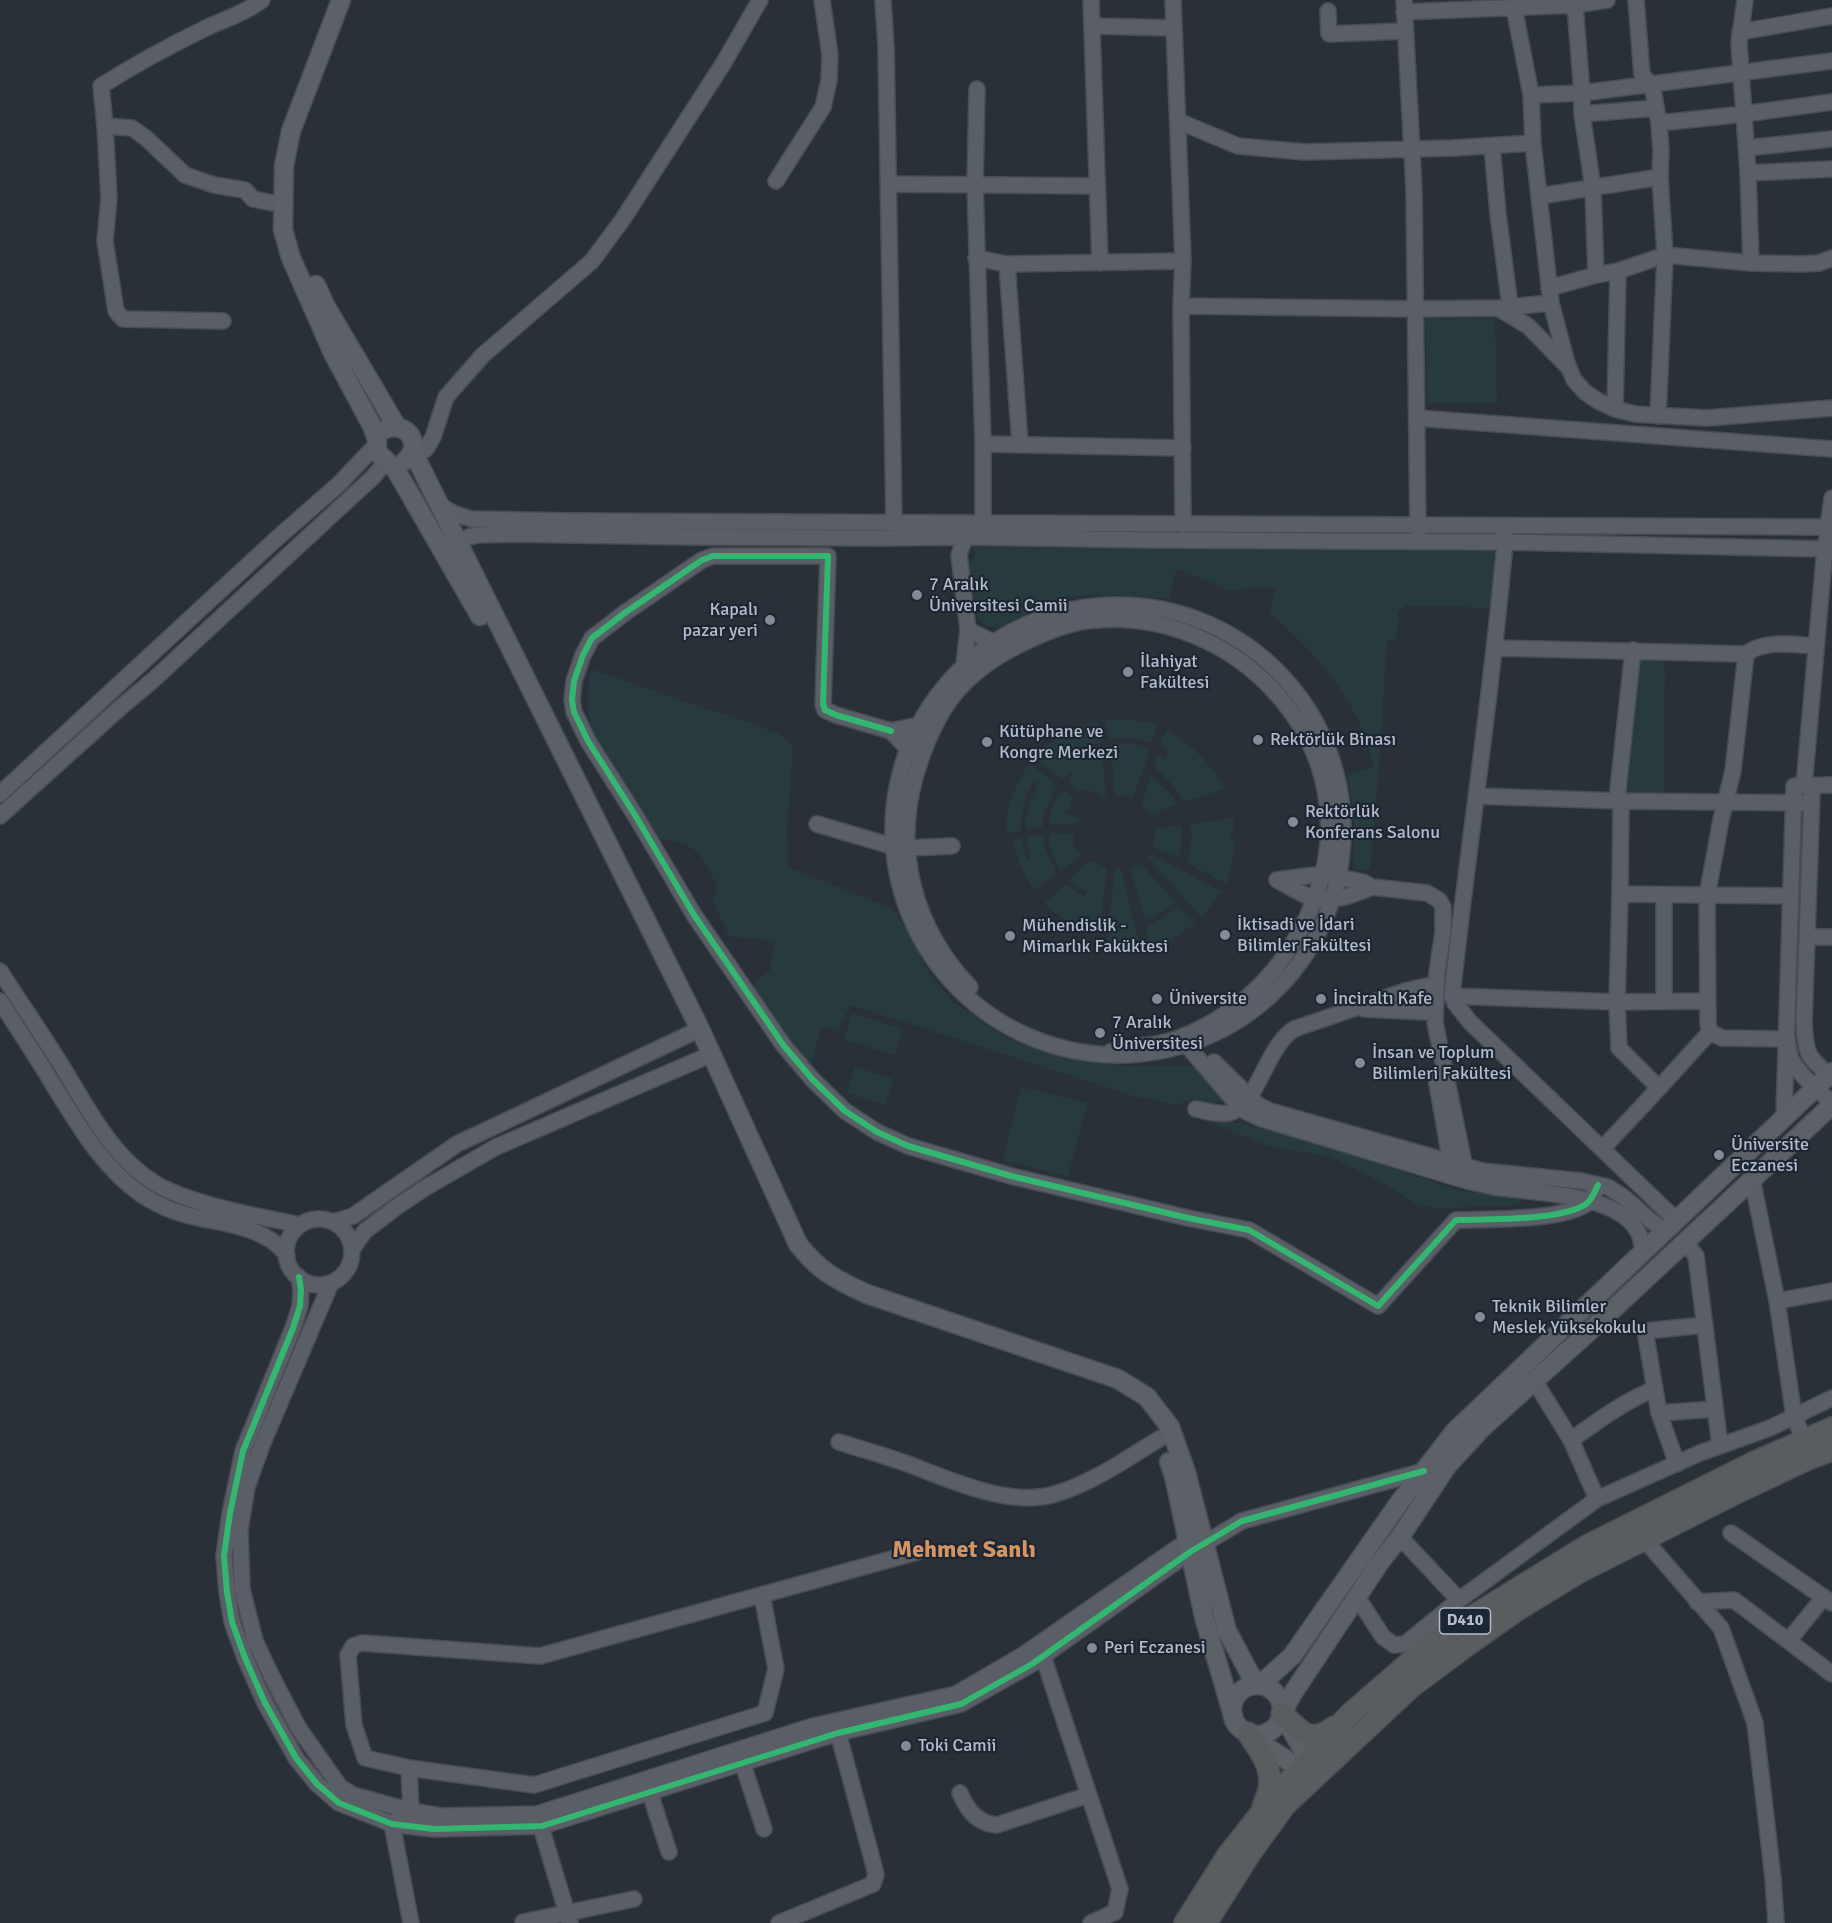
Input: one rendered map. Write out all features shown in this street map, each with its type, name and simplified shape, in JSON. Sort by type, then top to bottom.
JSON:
[{"type":"highway","name":"D410","points":[[1206,1923],[1251,1852],[1349,1715],[1418,1655],[1457,1626],[1587,1546],[1755,1462],[1832,1428]]},
{"type":"highway","name":"D410","points":[[1185,1923],[1228,1855],[1262,1812],[1411,1687],[1462,1649],[1517,1610],[1581,1571],[1745,1489],[1832,1450]]},
{"type":"highway","points":[[1282,1713],[1301,1732],[1313,1737],[1328,1732],[1349,1715]]},
{"type":"highway","points":[[1241,1726],[1268,1767],[1270,1784],[1262,1812]]},
{"type":"main road","points":[[341,0],[291,131],[284,166],[283,230],[291,258],[333,353],[367,416],[379,454],[396,470],[474,604],[695,1031]]},
{"type":"main road","points":[[354,0],[302,135],[296,167],[295,228],[302,254],[325,305],[397,427]]},
{"type":"main road","points":[[377,443],[386,429],[403,428],[411,436],[413,454],[695,1031],[787,1250],[802,1269],[828,1290],[862,1305],[1112,1390],[1139,1406],[1161,1438],[1227,1631],[1250,1674],[1260,1685]]},
{"type":"main road","points":[[388,463],[396,464],[405,461],[413,454]]},
{"type":"main road","points":[[706,1057],[798,1244],[810,1261],[834,1279],[867,1294],[1118,1379],[1147,1397],[1170,1427],[1186,1472],[1204,1617],[1241,1726]]},
{"type":"main road","points":[[1260,1685],[1292,1656],[1399,1503],[1455,1431],[1830,1073]]},
{"type":"main road","points":[[1241,1726],[1263,1734],[1270,1732],[1276,1726],[1282,1713],[1357,1597],[1447,1466],[1482,1428],[1593,1328],[1832,1103]]},
{"type":"main road","points":[[1252,1685],[1260,1685],[1272,1690],[1278,1696],[1282,1713],[1310,1770],[1265,1747],[1241,1726],[1232,1710],[1237,1694],[1252,1685]]},
{"type":"street","points":[[224,321],[123,319],[116,311],[105,241],[109,198],[101,86],[128,69],[204,29],[250,9],[262,0]]},
{"type":"street","points":[[413,454],[426,449],[433,437],[446,397],[483,355],[592,261],[723,64],[760,0]]},
{"type":"street","points":[[776,181],[823,107],[829,80],[830,55],[822,0]]},
{"type":"street","points":[[882,0],[886,47],[894,522]]},
{"type":"street","points":[[1091,0],[1100,263]]},
{"type":"street","points":[[1173,0],[1183,261],[1181,306],[1183,525]]},
{"type":"street","points":[[1418,542],[1412,149],[1404,6],[1514,7],[1575,5],[1607,0]]},
{"type":"street","points":[[1636,0],[1642,75],[1652,85],[1661,151],[1660,177],[1665,255],[1658,416]]},
{"type":"street","points":[[1745,0],[1740,32],[1740,73],[1748,173],[1751,263]]},
{"type":"street","points":[[1575,5],[1582,114],[1593,188],[1596,275]]},
{"type":"street","points":[[1514,7],[1531,95],[1533,143],[1550,296],[1574,380],[1598,401],[1615,409],[1635,414],[1707,418],[1832,408]]},
{"type":"street","points":[[1328,10],[1329,34],[1405,31]]},
{"type":"street","points":[[1740,32],[1832,16]]},
{"type":"street","points":[[1092,26],[1174,28]]},
{"type":"street","points":[[1531,95],[1582,93],[1832,61]]},
{"type":"street","points":[[977,89],[976,258],[983,444],[983,524]]},
{"type":"street","points":[[1582,114],[1744,114],[1832,102]]},
{"type":"street","points":[[1178,121],[1238,146],[1305,152],[1533,143]]},
{"type":"street","points":[[105,126],[132,128],[146,138],[185,175],[214,185],[246,190],[253,199],[283,205]]},
{"type":"street","points":[[1746,148],[1832,139]]},
{"type":"street","points":[[1492,146],[1504,307],[1528,327],[1570,369]]},
{"type":"street","points":[[1748,173],[1832,169]]},
{"type":"street","points":[[1540,196],[1660,177]]},
{"type":"street","points":[[888,184],[1097,186]]},
{"type":"street","points":[[1181,306],[1416,309],[1504,307],[1550,296],[1596,275],[1618,271],[1665,255],[1751,263],[1802,264],[1819,263],[1832,258]]},
{"type":"street","points":[[976,258],[1007,264],[1183,261]]},
{"type":"street","points":[[1007,264],[1020,444]]},
{"type":"street","points":[[1615,409],[1618,271]]},
{"type":"street","points":[[1417,418],[1832,449]]},
{"type":"street","points":[[0,794],[275,540],[339,484],[377,443]]},
{"type":"street","points":[[983,444],[1183,448]]},
{"type":"street","points":[[0,816],[177,658],[388,463]]},
{"type":"street","points":[[1784,1118],[1794,803],[1804,786],[1816,645],[1826,596],[1825,549],[1832,503]]},
{"type":"street","points":[[438,504],[453,513],[471,519],[894,522],[964,530],[1153,540],[1505,542],[1825,549]]},
{"type":"street","points":[[457,543],[477,535],[718,537],[964,530],[983,524],[1828,527]]},
{"type":"street","points":[[1503,526],[1505,542],[1494,648],[1452,996],[1470,1022],[1602,1149],[1671,1226]]},
{"type":"street","points":[[964,530],[959,555],[968,630],[964,663]]},
{"type":"street","points":[[1019,637],[993,642],[953,674],[933,700],[925,728],[916,752],[901,777],[896,806],[903,892],[913,920],[940,969],[976,1006],[1008,1026],[1035,1036],[1048,1036],[1110,1052],[1121,1047],[1192,1041],[1243,1018],[1276,989],[1300,957],[1323,899],[1342,834],[1341,805],[1335,771],[1317,723],[1286,679],[1269,662],[1239,640],[1214,627],[1179,614],[1132,606],[1076,609],[1035,621],[1019,637],[965,681],[925,728],[891,731],[825,710],[823,704],[828,556],[713,556],[702,560],[626,612],[592,638],[583,655],[574,681],[572,700],[574,712],[588,741],[694,915],[784,1046],[845,1111],[877,1132],[908,1146],[1011,1176],[1249,1230],[1378,1306],[1456,1220],[1556,1215],[1575,1210],[1590,1201],[1599,1185]]},
{"type":"street","points":[[968,630],[993,642]]},
{"type":"street","points":[[1494,648],[1746,654],[1756,646],[1816,645]]},
{"type":"street","points":[[1633,650],[1619,800],[1620,894],[1617,1002],[1619,1048],[1659,1088]]},
{"type":"street","points":[[1746,654],[1733,771],[1707,896],[1708,1024],[1710,1032],[1722,1038],[1787,1039]]},
{"type":"street","points":[[891,731],[916,752]]},
{"type":"street","points":[[1804,786],[1832,785]]},
{"type":"street","points":[[1804,786],[1812,803],[1804,1023],[1806,1049],[1814,1062],[1830,1073]]},
{"type":"street","points":[[1476,796],[1812,803]]},
{"type":"street","points":[[817,824],[901,848],[952,846]]},
{"type":"street","points":[[1372,887],[1360,892],[1323,899],[1277,880],[1330,875],[1363,882],[1372,887],[1432,894],[1439,900],[1443,907],[1443,932],[1435,995],[1435,1023],[1459,1171]]},
{"type":"street","points":[[1415,892],[1430,906],[1435,918],[1425,1011],[1426,1033],[1459,1171]]},
{"type":"street","points":[[1620,894],[1791,896]]},
{"type":"street","points":[[1664,896],[1664,1002]]},
{"type":"street","points":[[1807,938],[1832,937]]},
{"type":"street","points":[[0,971],[92,1115],[122,1155],[138,1171],[157,1185],[178,1194],[300,1225]]},
{"type":"street","points":[[1196,1109],[1227,1113],[1245,1103],[1272,1053],[1294,1029],[1405,991],[1427,986]]},
{"type":"street","points":[[1452,996],[1617,1002],[1708,1001]]},
{"type":"street","points":[[0,1001],[79,1127],[106,1162],[124,1180],[149,1199],[171,1210],[262,1235],[278,1245],[287,1255],[293,1271],[299,1277],[314,1284],[331,1282],[338,1278],[349,1265],[352,1249],[365,1231],[425,1188],[496,1147],[706,1057]]},
{"type":"street","points":[[1355,1009],[1425,1011]]},
{"type":"street","points":[[287,1255],[290,1238],[300,1225],[316,1219],[333,1222],[353,1216],[457,1144],[695,1031]]},
{"type":"street","points":[[1602,1149],[1710,1032]]},
{"type":"street","points":[[1787,1039],[1790,1058],[1814,1089],[1832,1103]]},
{"type":"street","points":[[1192,1041],[1245,1103],[1262,1119],[1459,1171],[1493,1187],[1590,1201],[1619,1212],[1639,1233],[1644,1251]]},
{"type":"street","points":[[1459,1171],[1482,1171],[1581,1181],[1608,1187],[1652,1221],[1671,1226]]},
{"type":"street","points":[[1752,1179],[1777,1301],[1794,1416],[1804,1440]]},
{"type":"street","points":[[333,1222],[346,1233],[352,1249]]},
{"type":"street","points":[[1685,1242],[1696,1256],[1720,1446]]},
{"type":"street","points":[[299,1277],[300,1306],[243,1450],[230,1512],[224,1556],[232,1622],[265,1703],[296,1758],[317,1784],[339,1803],[392,1824],[434,1829],[539,1820],[740,1756],[956,1694],[1023,1655],[1196,1542],[1242,1521],[1424,1471]]},
{"type":"street","points":[[331,1282],[262,1445],[247,1488],[240,1529],[242,1589],[255,1641],[298,1727],[340,1787],[352,1795],[411,1811],[441,1816],[539,1820]]},
{"type":"street","points":[[1777,1301],[1832,1291]]},
{"type":"street","points":[[1677,1464],[1659,1413],[1645,1331],[1705,1325]]},
{"type":"street","points":[[1534,1380],[1571,1440],[1598,1499]]},
{"type":"street","points":[[1571,1440],[1639,1395],[1655,1389]]},
{"type":"street","points":[[1357,1597],[1383,1637],[1394,1645],[1405,1644],[1459,1600],[1598,1499],[1720,1446],[1770,1428],[1832,1398]]},
{"type":"street","points":[[1659,1413],[1715,1409]]},
{"type":"street","points":[[839,1442],[1008,1497],[1037,1497],[1054,1494],[1084,1482],[1161,1438]]},
{"type":"street","points":[[1731,1533],[1828,1600],[1789,1640]]},
{"type":"street","points":[[1400,1537],[1459,1600]]},
{"type":"street","points":[[1645,1540],[1720,1628],[1755,1723],[1776,1923]]},
{"type":"street","points":[[837,1727],[961,1704],[1043,1656],[1196,1542]]},
{"type":"street","points":[[762,1595],[776,1670],[765,1713],[534,1785],[409,1768],[365,1758],[354,1725],[348,1655],[353,1646],[362,1643],[540,1656],[917,1552]]},
{"type":"street","points":[[1697,1602],[1734,1600],[1832,1674]]},
{"type":"street","points":[[1043,1656],[1120,1889],[1115,1912],[1091,1923]]},
{"type":"street","points":[[779,1923],[873,1884],[876,1874],[837,1727]]},
{"type":"street","points":[[740,1756],[764,1829]]},
{"type":"street","points":[[409,1768],[411,1811]]},
{"type":"street","points":[[647,1786],[669,1852]]},
{"type":"street","points":[[960,1793],[974,1816],[986,1823],[997,1824],[1088,1795]]},
{"type":"street","points":[[392,1824],[411,1811]]},
{"type":"street","points":[[539,1820],[569,1918]]},
{"type":"street","points":[[392,1824],[411,1923]]},
{"type":"street","points":[[523,1922],[569,1918],[634,1899]]},
{"type":"green space","points":[[1493,318],[1495,320],[1497,403],[1428,403],[1425,319]]},
{"type":"green space","points":[[975,547],[1494,551],[1500,557],[1489,608],[1407,605],[1398,613],[1397,638],[1387,642],[1378,781],[1368,870],[1357,868],[1354,864],[1354,819],[1347,775],[1374,767],[1368,744],[1357,718],[1337,684],[1312,653],[1269,612],[1277,587],[1228,590],[1178,569],[1174,575],[1170,599],[1121,595],[1067,596],[997,628],[985,625],[977,616],[977,604],[968,569],[968,563],[974,559]]},
{"type":"green space","points":[[1657,659],[1663,662],[1665,667],[1664,794],[1627,793],[1639,661]]},
{"type":"green space","points":[[591,669],[779,734],[793,747],[787,829],[788,867],[893,909],[928,971],[953,1002],[1011,1040],[1071,1051],[1124,1067],[1197,1066],[1224,1100],[1215,1104],[1185,1101],[1178,1105],[1134,1096],[851,1005],[838,1030],[822,1026],[811,1064],[766,1032],[749,996],[756,981],[770,970],[775,941],[729,936],[713,901],[718,889],[701,857],[693,849],[683,844],[665,839],[647,838],[623,798],[594,738],[589,716],[588,693]]},
{"type":"green space","points":[[1123,719],[1158,724],[1151,743],[1132,738],[1109,738],[1106,721]]},
{"type":"green space","points":[[1098,722],[1101,742],[1069,755],[1072,760],[1084,753],[1101,748],[1106,796],[1102,797],[1091,791],[1078,792],[1068,781],[1073,774],[1071,772],[1062,779],[1034,758],[1061,736]]},
{"type":"green space","points":[[1167,730],[1200,755],[1225,789],[1183,802],[1171,783],[1154,768],[1158,754],[1165,760],[1170,752],[1160,746]]},
{"type":"green space","points":[[1132,744],[1150,750],[1132,799],[1128,796],[1115,795],[1110,745]]},
{"type":"green space","points":[[1029,764],[1057,785],[1043,816],[1042,828],[1026,829],[1025,825],[1030,802],[1038,784],[1034,781],[1023,804],[1021,831],[1006,833],[1012,797]]},
{"type":"green space","points":[[1151,776],[1171,794],[1177,804],[1151,815],[1142,803]]},
{"type":"green space","points":[[1062,790],[1073,798],[1066,813],[1082,820],[1080,823],[1048,825],[1052,807]]},
{"type":"green space","points":[[1233,818],[1234,830],[1230,831],[1229,836],[1236,844],[1227,884],[1187,863],[1192,840],[1190,824]]},
{"type":"green space","points":[[1181,825],[1179,858],[1154,848],[1155,829]]},
{"type":"green space","points":[[1049,833],[1074,833],[1072,840],[1074,846],[1083,854],[1060,871],[1049,844]]},
{"type":"green space","points":[[1043,834],[1045,848],[1056,874],[1034,890],[1020,865],[1013,840],[1022,838],[1026,859],[1030,859],[1026,837]]},
{"type":"green space","points":[[1150,854],[1221,891],[1202,918],[1147,857]]},
{"type":"green space","points":[[1090,860],[1107,868],[1099,932],[1095,935],[1069,924],[1044,904],[1065,884],[1085,897],[1087,892],[1069,881]]},
{"type":"green space","points":[[1138,864],[1143,866],[1175,902],[1169,908],[1145,920],[1130,868]]},
{"type":"green space","points":[[1115,869],[1121,869],[1141,950],[1106,952]]},
{"type":"green space","points":[[1178,906],[1196,923],[1169,941],[1150,948],[1146,926],[1165,917]]},
{"type":"green space","points":[[852,1013],[903,1029],[895,1055],[844,1040]]},
{"type":"green space","points":[[855,1067],[893,1079],[885,1105],[847,1093]]},
{"type":"green space","points":[[1021,1087],[1087,1103],[1068,1177],[1003,1160]]},
{"type":"green space","points":[[1197,1113],[1289,1135],[1458,1190],[1518,1198],[1523,1203],[1510,1206],[1440,1208],[1420,1206],[1381,1182],[1329,1156],[1271,1147],[1224,1128]]},
{"type":"cycle path","points":[[891,731],[825,710],[823,704],[828,556],[713,556],[702,560],[592,638],[574,681],[572,700],[574,712],[588,741],[694,915],[784,1046],[813,1080],[845,1111],[877,1132],[908,1146],[1011,1176],[1249,1230],[1378,1306],[1456,1220],[1523,1218],[1560,1214],[1586,1204],[1592,1198],[1598,1185]]},
{"type":"cycle path","points":[[299,1277],[300,1306],[243,1451],[230,1513],[224,1556],[232,1622],[265,1703],[296,1758],[317,1784],[339,1803],[392,1824],[434,1829],[542,1826],[838,1733],[961,1704],[1032,1664],[1190,1552],[1242,1521],[1424,1471]]},
{"type":"place","name":"7 Aralık Üniversitesi Camii","points":[[917,595]]},
{"type":"place","name":"Kapalı pazar yeri","points":[[770,620]]},
{"type":"place","name":"İlahiyat Fakültesi","points":[[1128,672]]},
{"type":"place","name":"Rektörlük Binası","points":[[1258,740]]},
{"type":"place","name":"Kütüphane ve Kongre Merkezi","points":[[987,742]]},
{"type":"place","name":"Rektörlük Konferans Salonu","points":[[1293,822]]},
{"type":"place","name":"İktisadi ve İdari Bilimler Fakültesi","points":[[1225,935]]},
{"type":"place","name":"Mühendislik - Mimarlık Faküktesi","points":[[1010,936]]},
{"type":"place","name":"Üniversite","points":[[1157,999]]},
{"type":"place","name":"İnciraltı Kafe","points":[[1321,999]]},
{"type":"place","name":"7 Aralık Üniversitesi","points":[[1100,1033]]},
{"type":"place","name":"İnsan ve Toplum Bilimleri Fakültesi","points":[[1360,1063]]},
{"type":"place","name":"Üniversite Eczanesi","points":[[1719,1155]]},
{"type":"place","name":"Teknik Bilimler Meslek Yüksekokulu","points":[[1480,1317]]},
{"type":"place","name":"Peri Eczanesi","points":[[1092,1648]]},
{"type":"place","name":"Toki Camii","points":[[906,1746]]},
{"type":"district","name":"Mehmet Sanlı","points":[[964,1551]]}]
